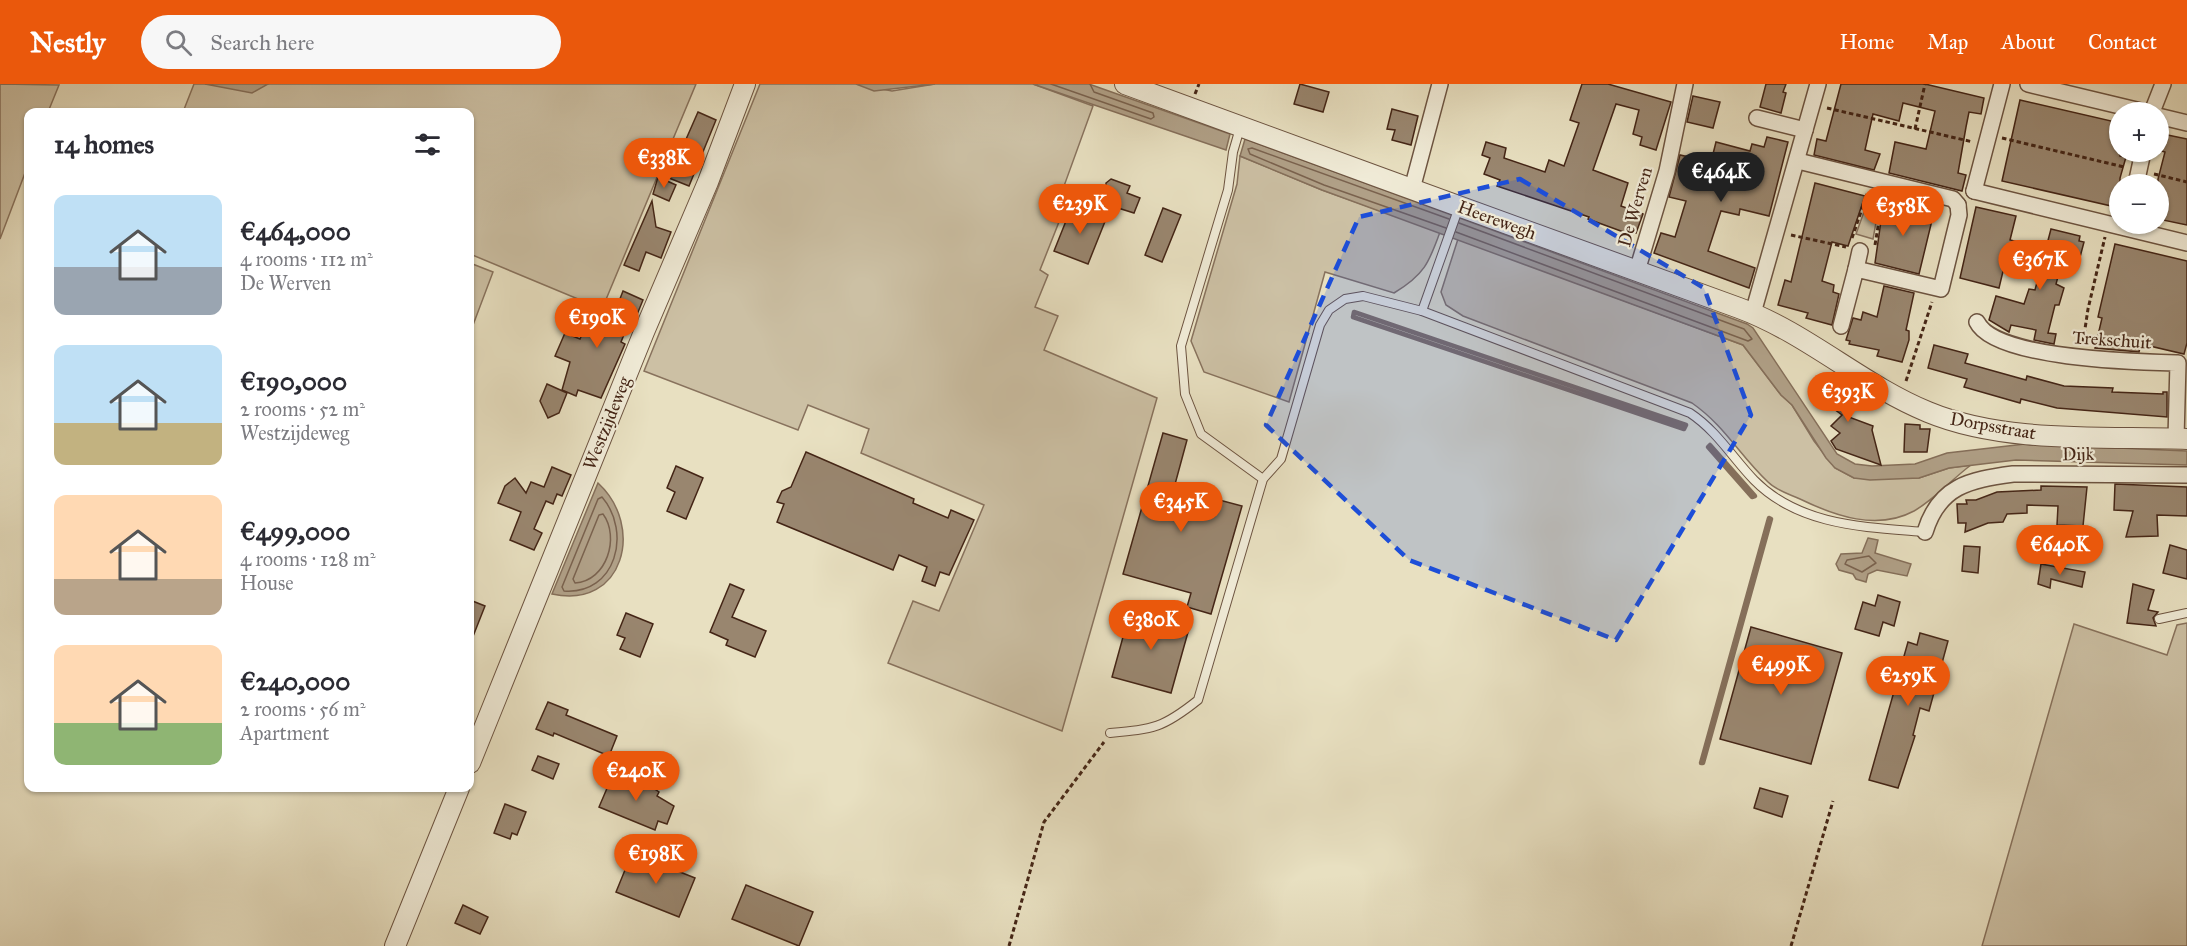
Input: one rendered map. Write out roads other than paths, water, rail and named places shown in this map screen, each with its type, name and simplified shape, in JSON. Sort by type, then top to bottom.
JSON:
[{"type":"street","name":"Westzijdeweg","points":[[474,753],[640,342],[708,182],[745,84]]},
{"type":"street","name":"Heerewegh","points":[[1125,84],[1239,131],[1412,189],[1458,211],[1753,313]]},
{"type":"street","points":[[1412,189],[1440,84]]},
{"type":"street","name":"De Werven","points":[[1637,271],[1667,171],[1685,84]]},
{"type":"street","points":[[1753,313],[1818,84]]},
{"type":"street","points":[[1958,205],[1974,191],[2002,84]]},
{"type":"street","points":[[2028,84],[2109,103]]},
{"type":"street","points":[[2156,102],[2163,84]]},
{"type":"street","points":[[1757,118],[1805,130]]},
{"type":"street","points":[[2169,119],[2187,123]]},
{"type":"street","points":[[1798,161],[1953,199],[1958,205],[1959,215],[1941,289],[1856,268]]},
{"type":"street","points":[[1974,191],[2109,224]]},
{"type":"street","points":[[2155,234],[2187,243]]},
{"type":"street","points":[[1841,326],[1860,251]]},
{"type":"street","name":"Dorpsstraat","points":[[1753,313],[1900,398],[1950,421],[1990,429],[2042,435],[2182,439]]},
{"type":"street","name":"Trekschuit","points":[[1977,322],[1981,330],[1992,338],[2079,359],[2178,363],[2182,439]]},
{"type":"street","name":"Dijk","points":[[1926,532],[1932,511],[1943,499],[1964,484],[1986,477],[2046,473],[2187,475]]},
{"type":"street","points":[[395,946],[457,792]]},
{"type":"lane","points":[[1239,131],[1233,152],[1228,190],[1181,346],[1185,394],[1201,434],[1263,479]]},
{"type":"lane","points":[[1422,310],[1458,211]]},
{"type":"lane","points":[[1110,733],[1147,730],[1171,721],[1198,700],[1263,479],[1281,459],[1320,325],[1329,310],[1345,299],[1363,296],[1422,310],[1690,413],[1706,424],[1754,480],[1775,498],[1799,510],[1838,524],[1926,532]]},
{"type":"lane","points":[[2159,619],[2187,613]]},
{"type":"water","points":[[205,84],[268,84],[252,93]]},
{"type":"water","points":[[856,84],[935,84],[874,91]]},
{"type":"water","points":[[1033,84],[1089,84],[1230,134],[1226,150]]},
{"type":"water","points":[[1245,139],[1747,324],[1753,328],[1837,454],[1855,464],[1872,466],[1915,464],[1947,453],[2025,444],[2187,451],[2187,465],[2016,460],[1949,468],[1919,478],[1870,480],[1854,478],[1835,468],[1826,458],[1792,405],[1781,395],[1743,345],[1322,190],[1240,156]]},
{"type":"water","points":[[598,483],[612,501],[621,521],[623,541],[620,561],[611,577],[596,589],[577,596],[552,594]]},
{"type":"water","points":[[1868,538],[1878,540],[1875,553],[1911,564],[1907,576],[1877,570],[1868,574],[1866,582],[1856,579],[1853,574],[1839,570],[1836,564],[1841,554],[1862,553]]},
{"type":"waterway","points":[[1354,312],[1686,425],[1684,429],[1353,317],[1354,312]]},
{"type":"waterway","points":[[1710,445],[1755,496],[1752,497],[1708,447],[1710,445]]},
{"type":"waterway","points":[[1769,518],[1771,519],[1703,763],[1701,763],[1769,518]]}]
